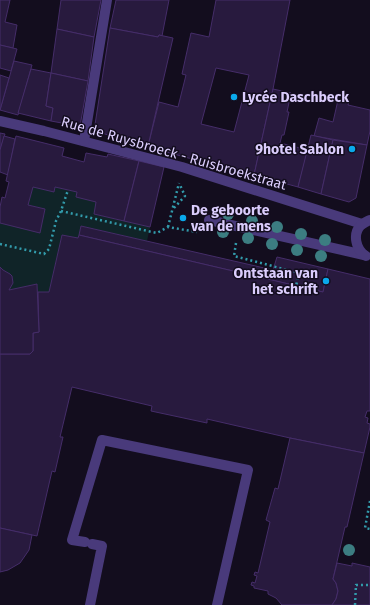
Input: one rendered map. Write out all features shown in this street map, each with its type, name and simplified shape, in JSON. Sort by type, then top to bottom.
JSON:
[{"type":"street","points":[[84,141],[107,0]]},
{"type":"street","name":"Rue de Ruysbroeck - Ruisbroekstraat","points":[[0,121],[182,167],[366,222],[358,230],[356,237],[360,250],[367,257]]},
{"type":"street","points":[[209,220],[367,257]]},
{"type":"street","points":[[90,605],[102,546],[72,540],[102,440],[248,470],[217,605]]},
{"type":"path","points":[[168,227],[179,180]]},
{"type":"path","points":[[172,209],[185,196],[182,188]]},
{"type":"path","points":[[0,244],[44,254],[49,249],[56,221],[68,190]]},
{"type":"path","points":[[61,211],[157,233],[168,227],[197,232]]},
{"type":"path","points":[[241,257],[299,273],[296,286]]},
{"type":"path","points":[[370,501],[365,528],[370,529]]},
{"type":"path","points":[[355,605],[356,585],[370,585]]},
{"type":"green space","points":[[33,187],[54,191],[55,187],[77,192],[76,197],[96,202],[94,214],[150,227],[147,241],[81,226],[78,238],[62,235],[49,292],[38,292],[37,284],[9,290],[13,279],[0,267],[0,223],[40,232],[45,209],[28,205]]},
{"type":"building","points":[[0,0],[10,0],[5,22],[17,25],[13,48],[0,45]]},
{"type":"building","points":[[61,0],[101,0],[94,37],[57,29]]},
{"type":"building","points":[[116,0],[169,0],[162,36],[159,35],[158,37],[110,28]]},
{"type":"building","points":[[216,0],[290,0],[273,89],[254,175],[148,146],[159,102],[178,107],[186,75],[182,74],[191,33],[209,37]],"holes":[[[216,68],[249,75],[234,132],[201,124]]]},
{"type":"building","points":[[110,28],[158,37],[159,35],[173,38],[148,146],[94,131]]},
{"type":"building","points":[[57,29],[94,37],[88,81],[51,73]]},
{"type":"building","points":[[0,45],[17,49],[11,71],[0,68]]},
{"type":"building","points":[[14,61],[32,65],[18,115],[0,110]]},
{"type":"building","points":[[31,69],[51,73],[46,106],[53,108],[51,121],[18,113]]},
{"type":"building","points":[[51,73],[88,81],[80,126],[51,121],[53,108],[46,106]]},
{"type":"building","points":[[0,75],[9,78],[0,110]]},
{"type":"building","points":[[273,89],[291,93],[284,135],[282,135],[280,143],[308,150],[298,187],[254,175]]},
{"type":"building","points":[[338,100],[349,102],[348,105],[370,110],[370,131],[367,145],[314,136],[319,118],[333,122]]},
{"type":"building","points":[[0,133],[5,134],[0,150]]},
{"type":"building","points":[[311,135],[333,140],[321,194],[298,187]]},
{"type":"building","points":[[4,136],[15,139],[8,175],[0,172],[0,150]]},
{"type":"building","points":[[16,136],[64,148],[62,156],[84,162],[86,153],[107,157],[108,154],[139,161],[124,221],[94,214],[96,202],[76,197],[77,192],[55,187],[54,192],[33,187],[28,205],[45,209],[40,233],[0,223],[0,207],[2,197],[5,198],[9,182],[6,181]]},
{"type":"building","points":[[333,140],[367,145],[356,198],[349,202],[321,194]]},
{"type":"building","points":[[139,161],[164,167],[150,227],[124,221]]},
{"type":"building","points":[[81,226],[273,270],[277,257],[328,269],[323,292],[79,235]]},
{"type":"building","points":[[62,235],[78,238],[79,235],[323,292],[328,269],[370,279],[370,411],[367,411],[365,417],[368,418],[367,423],[370,424],[370,427],[364,453],[207,419],[207,423],[151,411],[152,406],[72,387],[60,437],[63,437],[55,472],[52,471],[37,536],[0,528],[0,354],[30,354],[33,351],[33,333],[39,332],[38,292],[49,292]]},
{"type":"building","points":[[0,267],[12,276],[13,283],[9,290],[37,284],[39,332],[33,333],[33,351],[30,354],[0,354]]},
{"type":"building","points":[[290,438],[364,453],[333,579],[336,583],[338,591],[336,599],[332,605],[282,605],[276,598],[268,594],[268,591],[254,588],[254,586],[251,585],[252,582],[255,583],[257,576],[254,575],[255,572],[258,573],[270,522],[266,520],[275,488],[278,489]]},
{"type":"building","points":[[0,528],[32,535],[29,550],[20,563],[8,570],[0,572]]},
{"type":"building","points":[[337,563],[352,566],[352,563],[370,567],[370,605],[332,605],[336,599],[338,591],[336,583],[333,579]]},
{"type":"place","name":"Lycée Daschbeck","points":[[234,97]]},
{"type":"place","name":"9hotel Sablon","points":[[352,149]]},
{"type":"place","name":"De geboorte van de mens","points":[[183,218]]},
{"type":"place","name":"Ontstaan van het schrift","points":[[326,281]]}]
